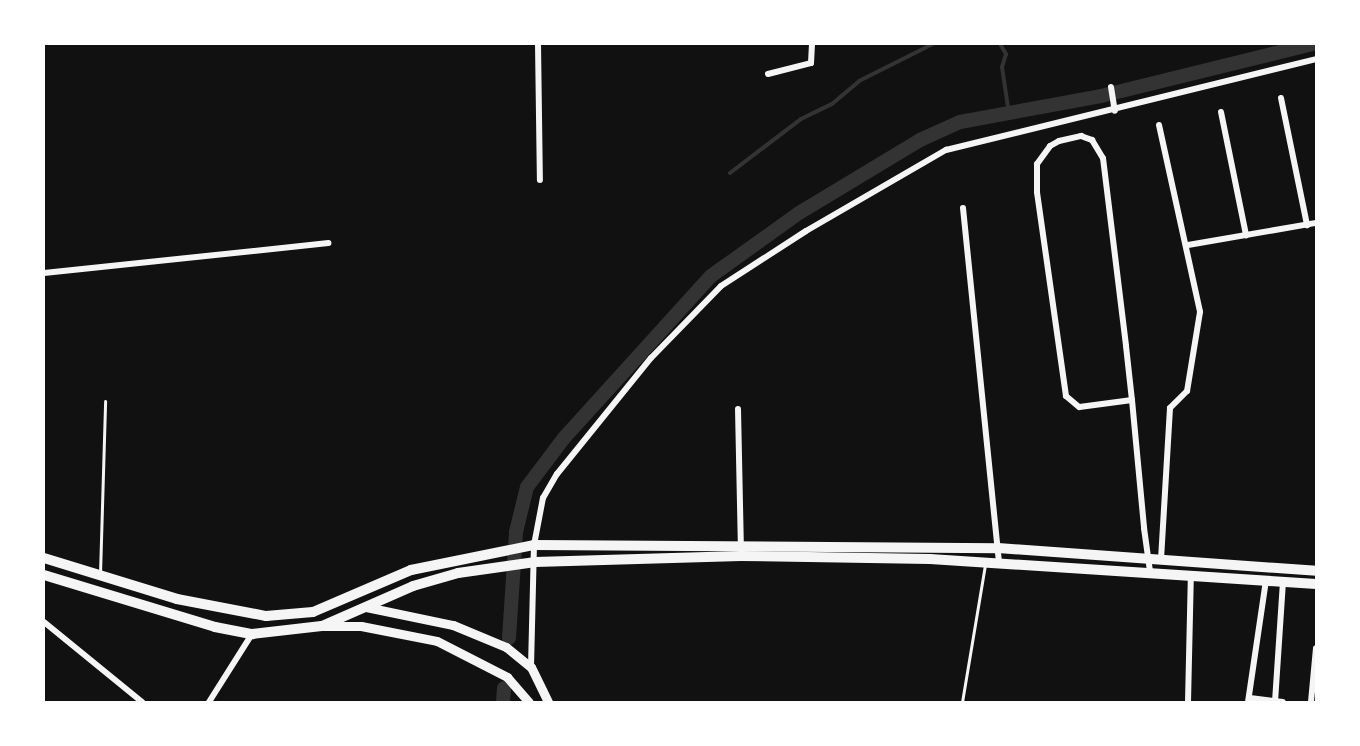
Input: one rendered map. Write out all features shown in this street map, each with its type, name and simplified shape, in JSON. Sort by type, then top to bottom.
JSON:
[{"type":"main road","points":[[44,558],[209,607],[266,616],[294,616],[329,606],[411,570],[530,546],[741,544],[998,548],[1148,557],[1317,571]]},
{"type":"main road","points":[[322,626],[413,586],[502,564],[531,562],[741,556],[999,562],[1317,584]]},
{"type":"main road","points":[[44,575],[215,627],[252,634],[322,626],[361,626],[437,641],[507,677],[529,702]]},
{"type":"main road","points":[[366,607],[453,625],[506,647],[531,667],[548,702]]},
{"type":"street","points":[[538,44],[540,180]]},
{"type":"street","points":[[768,74],[811,63],[813,44]]},
{"type":"street","points":[[531,667],[530,546],[543,498],[557,474],[651,358],[721,286],[919,164],[946,150],[986,138],[1115,111],[1317,59]]},
{"type":"street","points":[[1111,87],[1115,111]]},
{"type":"street","points":[[1281,98],[1306,225]]},
{"type":"street","points":[[1221,112],[1246,235]]},
{"type":"street","points":[[1159,125],[1188,245],[1200,323],[1187,391],[1170,408],[1161,558]]},
{"type":"street","points":[[1132,400],[1078,407],[1066,396],[1037,192],[1037,164],[1050,146],[1059,141],[1081,136],[1092,140],[1103,158],[1132,400],[1150,571]]},
{"type":"street","points":[[963,208],[999,562]]},
{"type":"street","points":[[1188,245],[1317,223]]},
{"type":"street","points":[[44,273],[327,243]]},
{"type":"street","points":[[738,409],[741,556]]},
{"type":"street","points":[[1188,702],[1191,574]]},
{"type":"street","points":[[1266,579],[1249,700],[1283,702]]},
{"type":"street","points":[[1275,702],[1283,580]]},
{"type":"street","points":[[44,622],[142,702]]},
{"type":"street","points":[[209,702],[252,634]]},
{"type":"street","points":[[1311,702],[1317,648]]},
{"type":"lane","points":[[99,575],[105,401]]},
{"type":"lane","points":[[962,702],[985,562]]},
{"type":"waterway","points":[[730,173],[801,119],[832,104],[859,81],[933,44]]},
{"type":"waterway","points":[[1000,44],[1006,54],[1002,67],[1009,114]]},
{"type":"waterway","points":[[509,638],[516,532],[527,487],[564,438],[711,276],[799,213],[920,140],[960,122],[1101,96],[1313,44]]},
{"type":"waterway","points":[[503,702],[504,688]]}]
